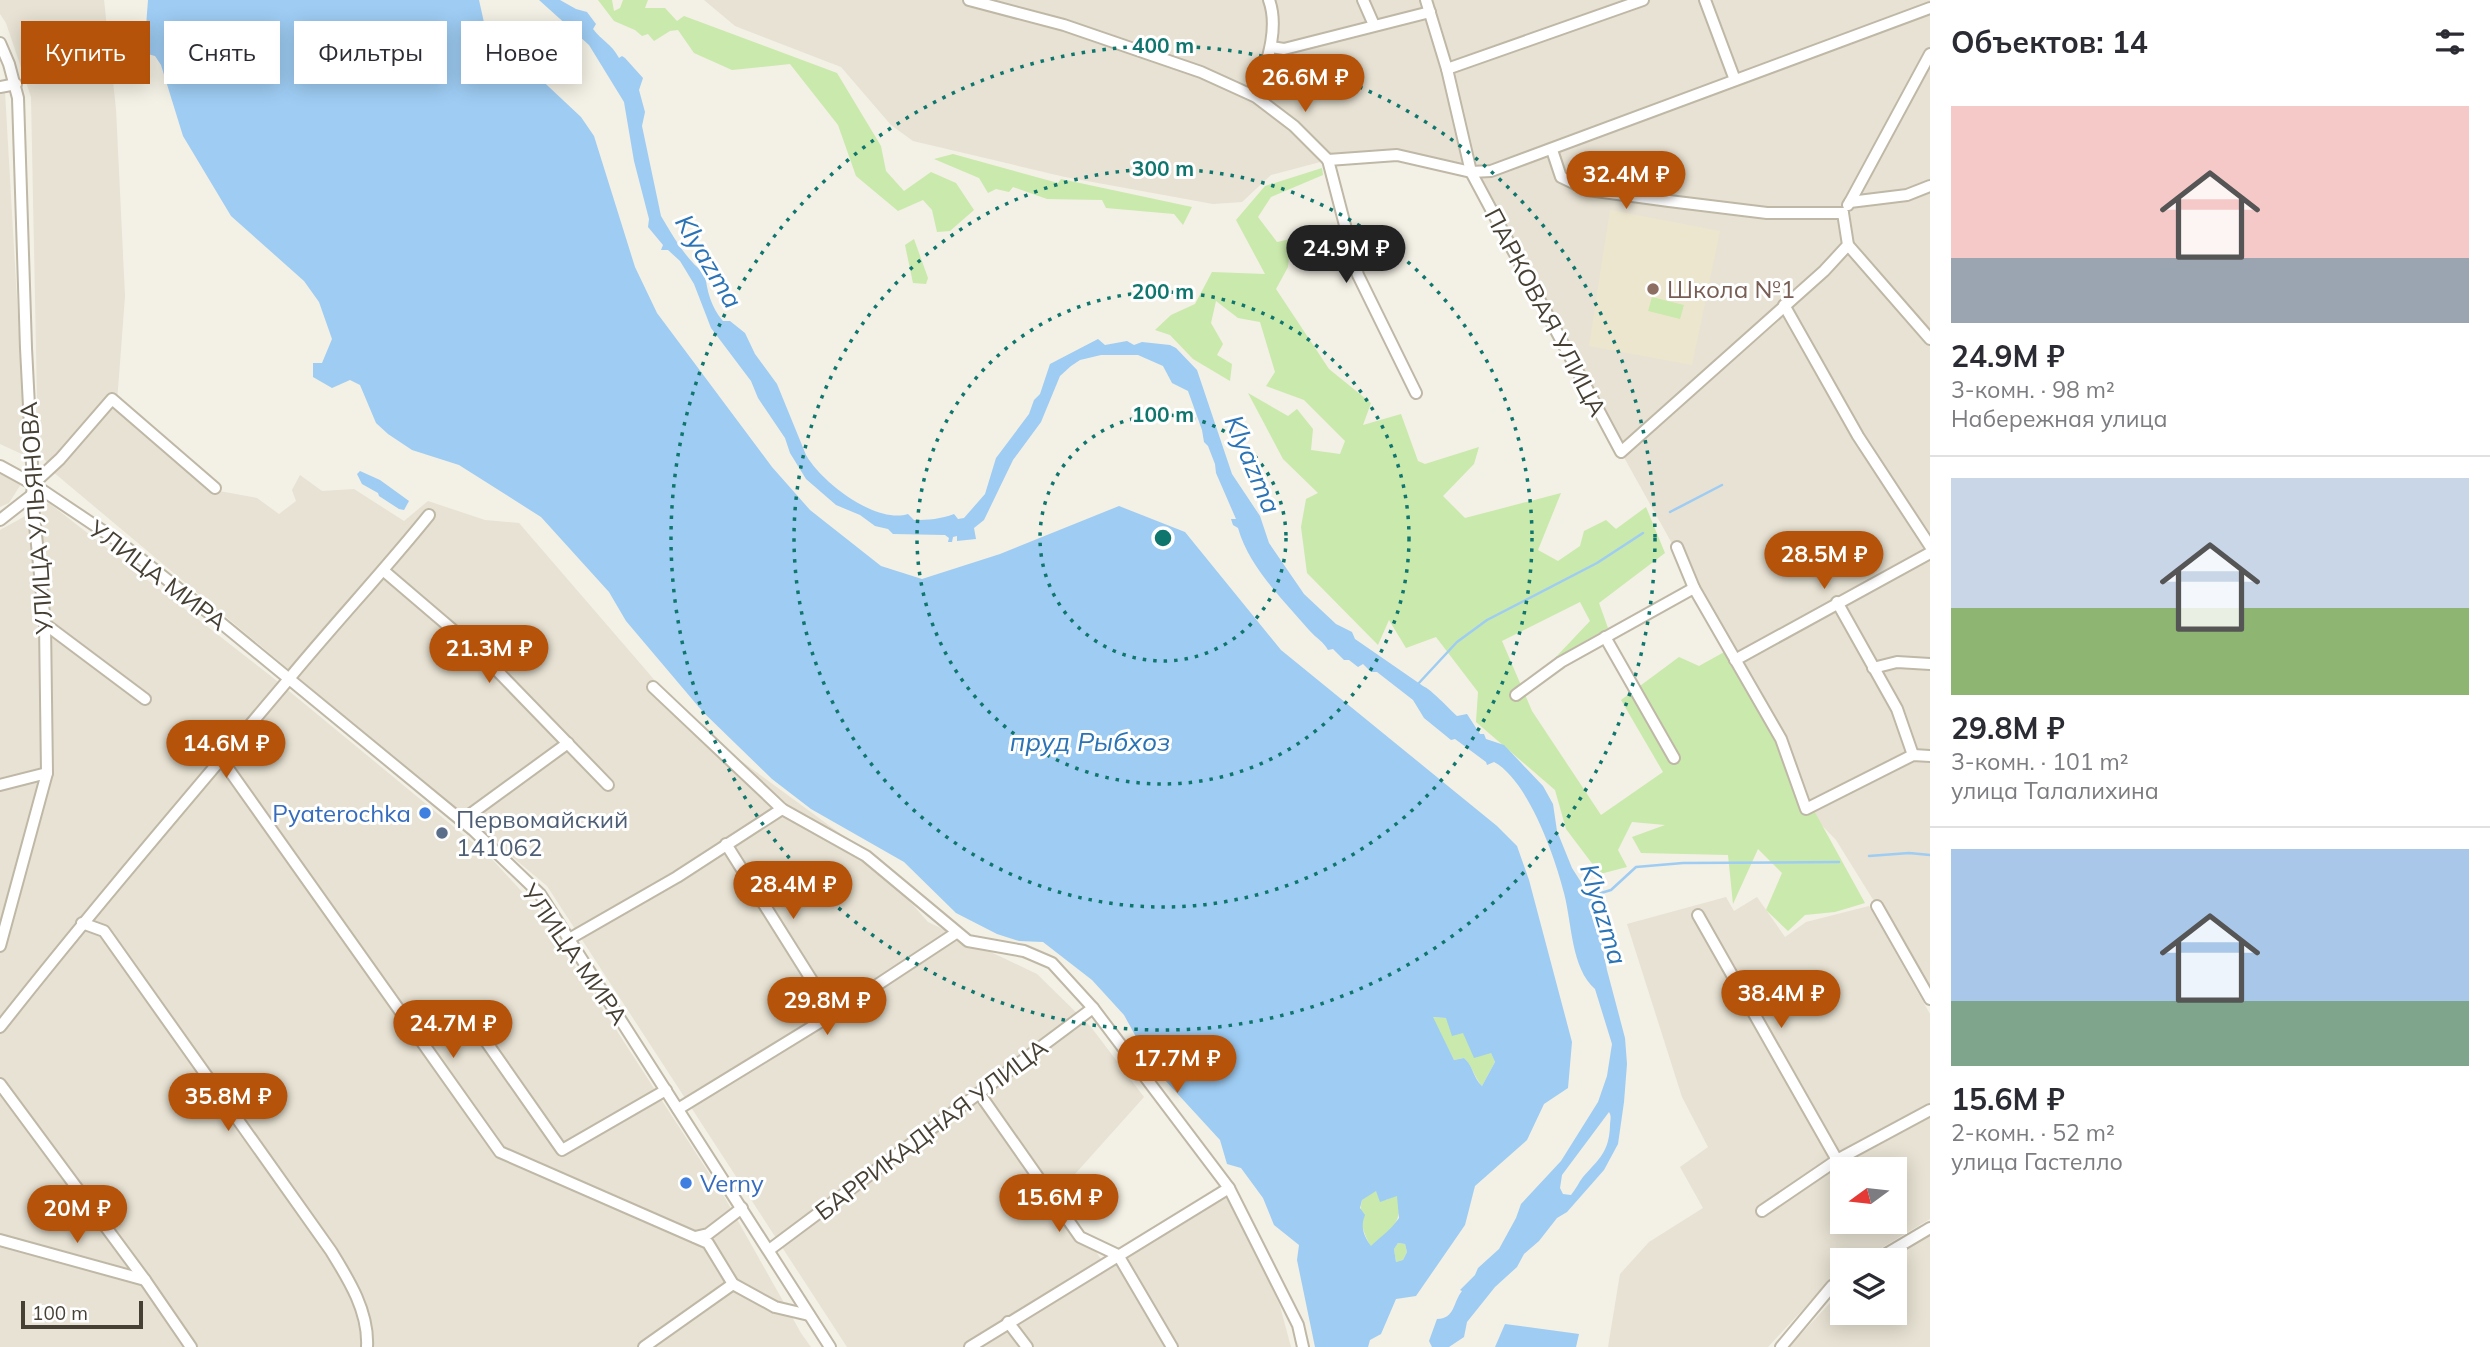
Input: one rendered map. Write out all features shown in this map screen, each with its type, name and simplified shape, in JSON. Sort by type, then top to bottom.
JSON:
[{"type":"street","points":[[969,0],[1064,25],[1201,72],[1256,96],[1294,125],[1328,160],[1358,275],[1416,393]]},
{"type":"street","points":[[1256,96],[1271,47],[1272,8],[1269,0]]},
{"type":"street","points":[[1363,0],[1374,25]]},
{"type":"street","name":"ПАРКОВАЯ УЛИЦА","points":[[1426,0],[1447,69],[1471,172],[1622,452],[1784,305]]},
{"type":"street","points":[[1447,69],[1643,0]]},
{"type":"street","points":[[1705,0],[1735,80]]},
{"type":"street","points":[[1328,160],[1397,155],[1471,172],[1491,171],[1930,8]]},
{"type":"street","points":[[1271,47],[1284,49],[1430,12]]},
{"type":"street","name":"УЛИЦА УЛЬЯНОВА","points":[[0,43],[16,84],[18,99],[33,490],[45,624],[47,773],[0,946]]},
{"type":"street","points":[[1930,54],[1843,213],[1848,245],[1930,339]]},
{"type":"street","points":[[0,87],[16,84]]},
{"type":"street","points":[[1552,150],[1561,177],[1588,190],[1767,213],[1843,213]]},
{"type":"street","points":[[1850,202],[1907,195],[1930,186]]},
{"type":"street","points":[[1848,245],[1824,271],[1784,305],[1858,436],[1930,546]]},
{"type":"street","points":[[0,520],[33,490],[113,399],[215,488]]},
{"type":"street","name":"УЛИЦА МИРА","points":[[0,466],[33,490],[118,541],[461,821],[540,894],[830,1347]]},
{"type":"street","points":[[0,1027],[82,923],[289,678],[384,571],[429,514]]},
{"type":"street","points":[[1677,547],[1694,588],[1782,739],[1806,809],[1913,755],[1930,756]]},
{"type":"street","points":[[1735,660],[1930,553]]},
{"type":"street","points":[[384,571],[481,653],[608,785]]},
{"type":"street","points":[[1516,695],[1561,662],[1694,588]]},
{"type":"street","points":[[1837,602],[1897,709],[1913,755]]},
{"type":"street","points":[[45,624],[145,699]]},
{"type":"street","points":[[1605,637],[1674,758]]},
{"type":"street","points":[[1873,668],[1897,662],[1930,664]]},
{"type":"street","points":[[653,687],[782,809],[866,856],[956,933],[968,941],[1024,951],[1052,962],[1093,1008],[1229,1188],[1298,1325],[1303,1347]]},
{"type":"street","points":[[461,821],[568,743]]},
{"type":"street","points":[[222,760],[500,1152],[708,1243],[733,1284],[775,1307],[809,1315]]},
{"type":"street","points":[[0,785],[47,773]]},
{"type":"street","points":[[569,939],[677,877],[782,809]]},
{"type":"street","points":[[726,844],[833,1014]]},
{"type":"street","points":[[1877,906],[1930,999]]},
{"type":"street","points":[[1698,915],[1835,1157]]},
{"type":"street","points":[[82,923],[104,931],[331,1251],[355,1290],[368,1337],[367,1347]]},
{"type":"street","points":[[678,1109],[833,1014],[956,933]]},
{"type":"street","name":"БАРРИКАДНАЯ УЛИЦА","points":[[769,1250],[1093,1008]]},
{"type":"street","points":[[485,1040],[562,1150],[666,1090]]},
{"type":"street","points":[[0,1084],[145,1280],[191,1347]]},
{"type":"street","points":[[979,1093],[1080,1237],[1118,1255],[1171,1347]]},
{"type":"street","points":[[1843,1157],[1930,1110]]},
{"type":"street","points":[[1762,1211],[1830,1165]]},
{"type":"street","points":[[970,1347],[1229,1188]]},
{"type":"street","points":[[695,1237],[708,1234],[742,1208]]},
{"type":"street","points":[[1896,1248],[1930,1228]]},
{"type":"street","points":[[0,1240],[145,1280]]},
{"type":"street","points":[[644,1347],[733,1284]]},
{"type":"street","points":[[1781,1347],[1830,1288]]},
{"type":"street","points":[[1008,1322],[1027,1347]]},
{"type":"shaded area","points":[[0,0],[104,0],[106,21],[21,21],[21,67],[6,23],[0,14]]},
{"type":"shaded area","points":[[704,0],[1930,0],[1930,999],[1836,840],[1806,809],[1781,739],[1621,452],[1471,172],[1397,155],[1328,160],[1271,175],[1242,202],[1213,204],[1065,177],[913,141],[891,125],[841,67],[735,26]]},
{"type":"shaded area","points":[[27,84],[113,84],[125,296],[117,402],[219,491],[257,498],[279,514],[296,501],[292,490],[300,475],[322,491],[354,489],[404,521],[428,501],[485,520],[519,523],[695,727],[868,854],[928,922],[1037,974],[1091,1027],[1144,1097],[1058,1193],[1108,1270],[1230,1194],[1280,1306],[1291,1347],[847,1347],[547,886],[52,471],[38,449],[31,97]]},
{"type":"shaded area","points":[[5,92],[26,456],[0,444],[0,93]]},
{"type":"shaded area","name":"Школа №1","points":[[1610,210],[1720,231],[1692,365],[1589,346]]},
{"type":"shaded area","points":[[0,474],[21,484],[9,503],[0,507]]},
{"type":"shaded area","points":[[49,503],[272,677],[488,855],[538,909],[725,1198],[811,1347],[0,1347],[0,530]]},
{"type":"shaded area","points":[[1726,897],[1734,911],[1757,897],[1785,937],[1806,922],[1869,906],[1930,1014],[1930,1219],[1908,1232],[1908,1157],[1830,1157],[1830,1234],[1905,1234],[1881,1248],[1830,1248],[1830,1283],[1768,1347],[1608,1347],[1620,1274],[1649,1242],[1703,1208],[1680,1167],[1708,1147],[1682,1097],[1627,924]]},
{"type":"shaded area","points":[[1930,1235],[1930,1347],[1789,1347],[1830,1303],[1830,1325],[1907,1325],[1907,1249]]},
{"type":"green space","points":[[598,0],[612,0],[614,11],[620,8],[623,0],[648,0],[645,8],[665,8],[677,21],[684,16],[837,73],[881,146],[886,171],[904,191],[931,172],[956,183],[974,210],[950,231],[937,232],[932,210],[923,200],[898,211],[856,176],[838,125],[790,64],[732,70],[694,53],[678,30],[670,31],[654,41],[648,34],[642,36],[614,21]]},
{"type":"green space","points":[[953,154],[1058,183],[1061,179],[1192,207],[1183,225],[1174,214],[1106,208],[1102,200],[1047,199],[1013,187],[1009,192],[996,189],[988,193],[979,178],[934,159]]},
{"type":"green space","points":[[1322,168],[1323,175],[1271,197],[1258,217],[1277,242],[1291,239],[1288,267],[1276,289],[1329,369],[1371,403],[1363,425],[1401,414],[1418,461],[1425,464],[1479,447],[1474,464],[1443,496],[1465,518],[1561,493],[1538,550],[1558,561],[1580,546],[1584,531],[1606,520],[1616,529],[1646,507],[1665,553],[1599,603],[1608,628],[1555,658],[1590,621],[1580,602],[1502,641],[1532,711],[1601,815],[1663,772],[1621,700],[1679,657],[1699,666],[1726,651],[1865,903],[1835,912],[1805,915],[1788,931],[1766,910],[1782,873],[1758,849],[1733,904],[1728,855],[1641,853],[1632,837],[1665,825],[1632,822],[1618,850],[1627,867],[1600,874],[1566,829],[1555,790],[1476,722],[1478,692],[1436,637],[1406,648],[1389,620],[1378,645],[1307,573],[1301,527],[1306,499],[1318,493],[1283,459],[1248,393],[1288,416],[1297,409],[1313,429],[1311,450],[1340,454],[1345,441],[1304,400],[1266,386],[1275,372],[1260,322],[1238,318],[1216,301],[1211,323],[1223,344],[1217,355],[1232,364],[1230,381],[1193,359],[1170,335],[1155,330],[1171,315],[1195,304],[1212,272],[1265,274],[1236,220],[1265,186]]},
{"type":"green space","points":[[914,239],[928,278],[926,284],[913,283],[905,245]]},
{"type":"green space","points":[[1652,297],[1684,305],[1680,319],[1648,311]]},
{"type":"green space","points":[[1432,1017],[1446,1018],[1491,1053],[1495,1062],[1482,1086],[1464,1058],[1454,1060]]},
{"type":"green space","points":[[1376,1190],[1386,1200],[1397,1195],[1399,1211],[1390,1231],[1371,1247],[1362,1224],[1361,1206],[1362,1200]]},
{"type":"green space","points":[[1398,1243],[1405,1244],[1407,1252],[1403,1260],[1396,1262],[1394,1249]]},
{"type":"water","name":"пруд Рыбхоз","points":[[148,0],[479,0],[484,21],[461,21],[461,84],[546,84],[581,117],[594,136],[635,267],[657,313],[772,467],[810,510],[881,566],[922,579],[1000,554],[1119,506],[1185,532],[1281,650],[1497,826],[1517,846],[1529,880],[1572,1042],[1568,1088],[1544,1104],[1527,1140],[1475,1186],[1465,1225],[1416,1296],[1396,1299],[1381,1334],[1370,1340],[1368,1347],[1315,1347],[1297,1260],[1299,1245],[1274,1225],[1263,1198],[1241,1168],[1227,1164],[1220,1140],[1152,1066],[1124,1015],[1092,980],[1043,942],[1019,941],[997,934],[956,913],[904,862],[811,809],[772,779],[703,712],[626,621],[609,592],[541,517],[459,465],[412,450],[388,434],[376,423],[360,385],[350,380],[332,388],[313,377],[313,363],[322,363],[332,339],[319,302],[304,281],[231,216],[183,136],[167,84],[280,84],[280,21],[164,21],[164,75],[155,56],[150,55],[150,21],[146,21]],"holes":[[[1433,1017],[1446,1018],[1452,1036],[1463,1033],[1474,1058],[1491,1053],[1495,1062],[1482,1086],[1464,1058],[1454,1060]],[[1376,1191],[1380,1202],[1397,1196],[1399,1218],[1371,1246],[1366,1239],[1363,1224],[1365,1215],[1360,1208],[1362,1200]],[[1398,1243],[1405,1244],[1407,1252],[1403,1260],[1396,1262],[1394,1249]]]},
{"type":"water","points":[[539,0],[560,0],[587,12],[596,24],[593,29],[596,33],[619,58],[625,58],[643,78],[639,90],[645,112],[642,126],[661,216],[675,240],[705,274],[710,299],[719,316],[745,333],[755,354],[777,384],[806,455],[837,489],[881,513],[908,514],[914,520],[935,519],[954,514],[958,519],[964,518],[985,494],[996,458],[1029,414],[1034,400],[1040,394],[1050,364],[1098,339],[1105,345],[1127,341],[1134,345],[1142,342],[1170,345],[1197,370],[1232,474],[1260,516],[1269,543],[1304,594],[1336,624],[1352,632],[1355,639],[1431,691],[1457,716],[1467,714],[1480,734],[1504,745],[1543,786],[1553,804],[1557,831],[1572,868],[1592,895],[1607,970],[1625,1038],[1627,1064],[1618,1144],[1604,1170],[1567,1212],[1557,1218],[1539,1241],[1524,1254],[1517,1267],[1495,1287],[1467,1322],[1464,1337],[1449,1347],[1432,1347],[1429,1341],[1437,1319],[1450,1313],[1462,1291],[1460,1290],[1475,1275],[1478,1268],[1499,1249],[1521,1204],[1561,1161],[1598,1102],[1607,1076],[1612,1044],[1595,989],[1587,980],[1577,957],[1564,893],[1547,840],[1518,785],[1494,762],[1487,765],[1455,739],[1451,740],[1424,718],[1413,700],[1377,672],[1371,672],[1363,664],[1358,667],[1349,660],[1344,660],[1333,649],[1328,650],[1288,607],[1258,570],[1238,528],[1233,525],[1231,519],[1236,519],[1216,473],[1208,446],[1204,442],[1188,391],[1172,383],[1163,366],[1138,355],[1101,355],[1080,360],[1060,376],[1041,422],[1013,460],[984,520],[974,528],[976,539],[957,541],[957,536],[953,537],[952,542],[948,542],[949,538],[945,535],[893,534],[888,529],[875,526],[860,515],[836,505],[806,479],[790,453],[785,438],[758,398],[751,381],[711,328],[694,284],[680,261],[668,250],[661,250],[663,245],[648,227],[649,219],[634,161],[624,102],[589,45],[582,39],[582,21],[562,21]],"holes":[[[1609,1112],[1611,1118],[1608,1142],[1602,1154],[1571,1195],[1563,1194],[1560,1188],[1562,1175]]]},
{"type":"water","points":[[360,471],[380,480],[409,501],[404,510],[362,484],[357,474]]},
{"type":"water","points":[[1505,1324],[1579,1334],[1576,1347],[1495,1347]]},
{"type":"waterway","points":[[1670,512],[1722,485]]},
{"type":"waterway","points":[[1418,684],[1457,642],[1487,620],[1597,563],[1643,533]]},
{"type":"waterway","points":[[1869,856],[1909,853],[1930,855]]},
{"type":"waterway","name":"Klyazma","points":[[1591,896],[1611,890],[1636,867],[1683,863],[1839,862]]},
{"type":"place","name":"Школа №1","points":[[1653,289]]},
{"type":"place","name":"Pyaterochka","points":[[425,813]]},
{"type":"place","name":"Первомайский 141062","points":[[442,833]]},
{"type":"place","name":"Verny","points":[[686,1183]]}]
